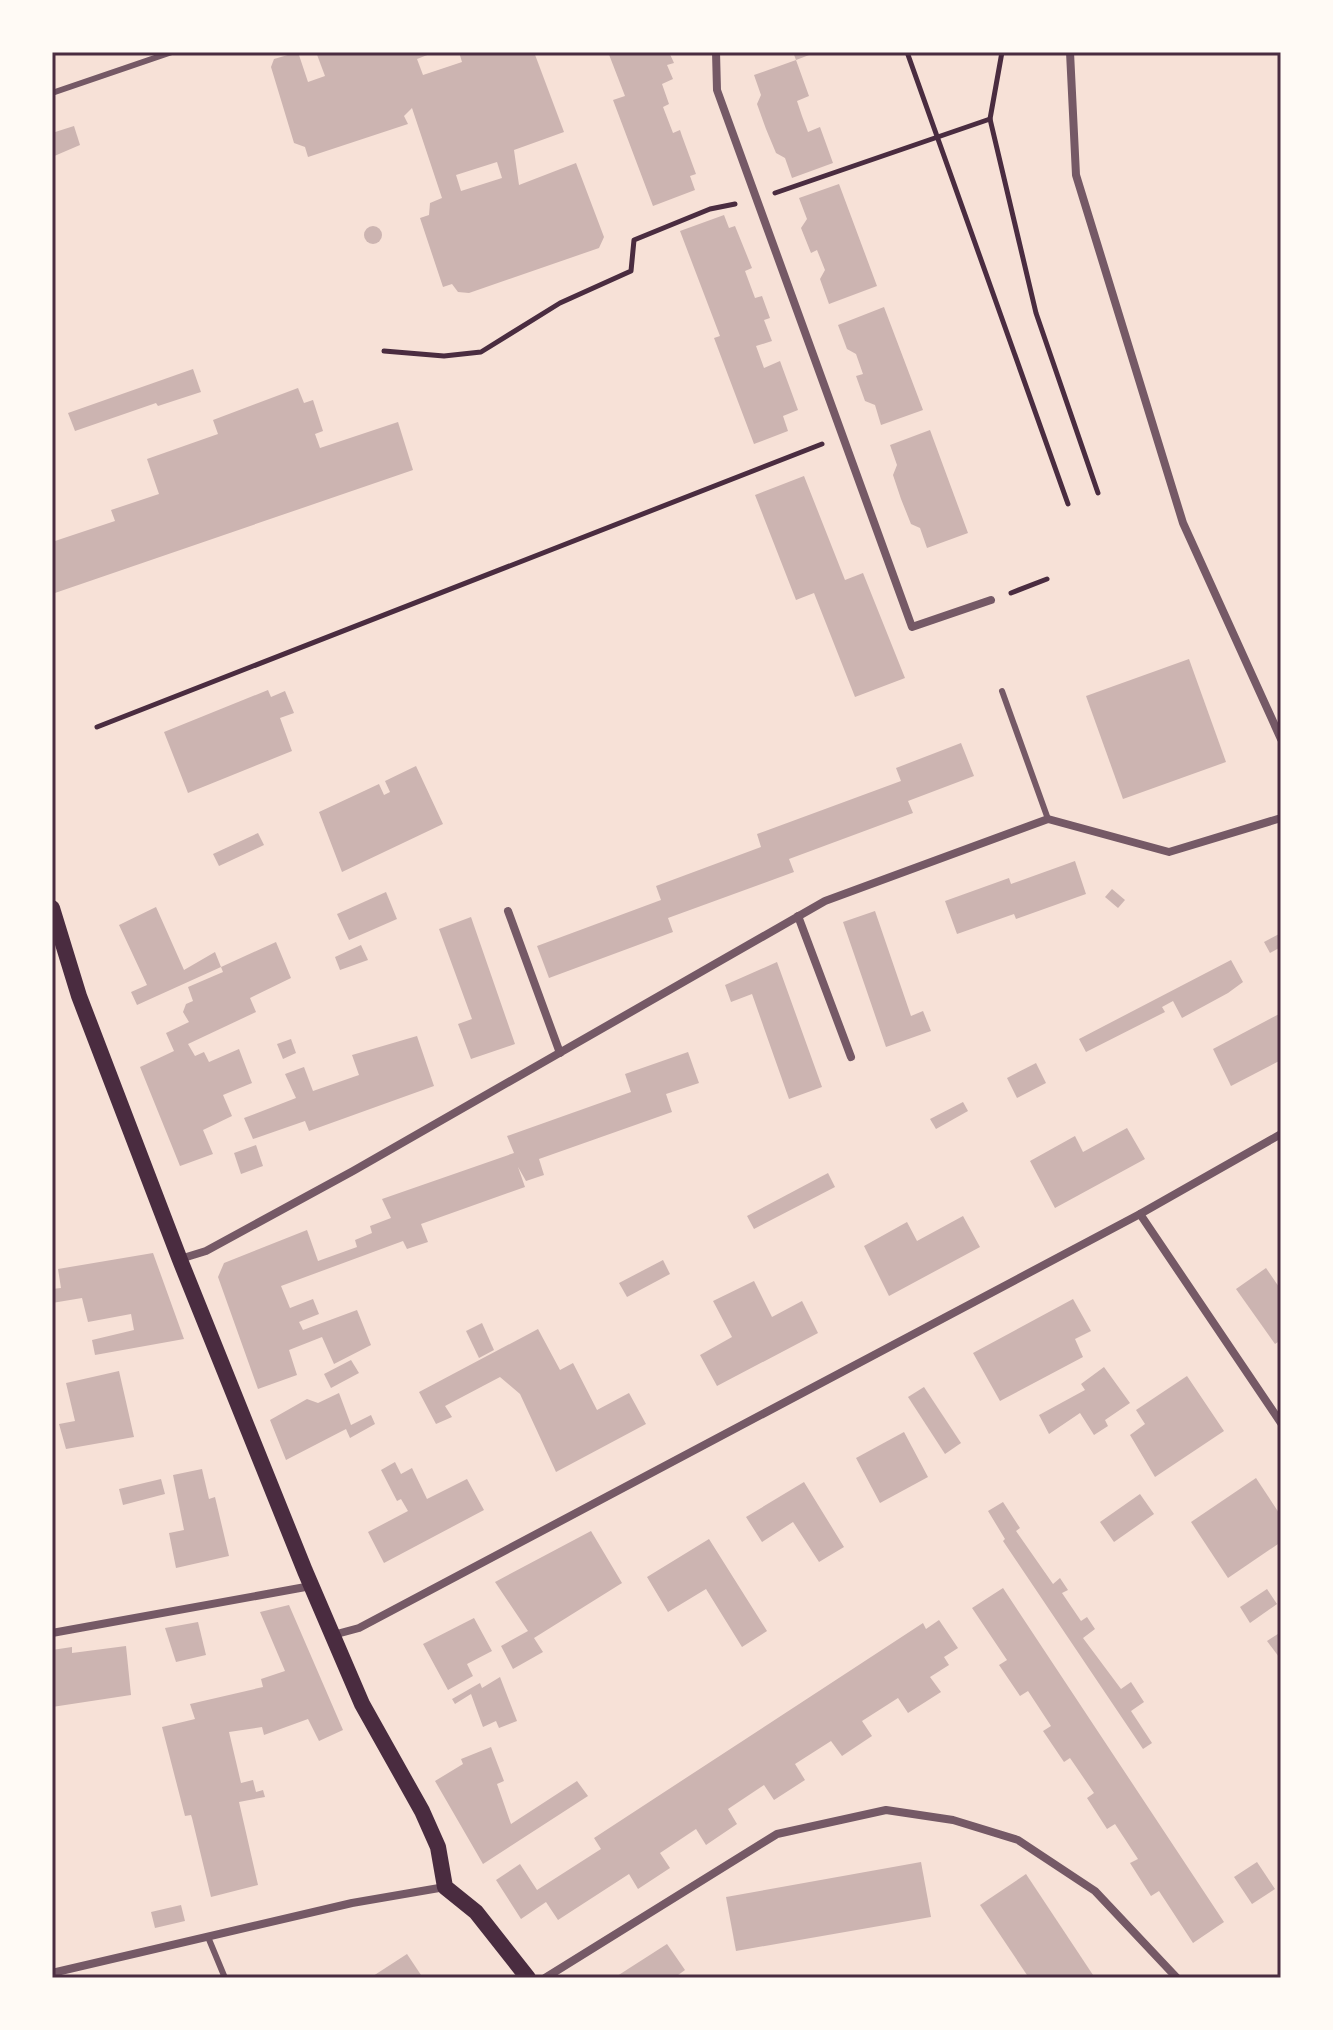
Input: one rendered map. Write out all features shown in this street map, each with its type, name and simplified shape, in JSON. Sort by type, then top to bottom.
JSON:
[{"type":"main road","points":[[52,908],[79,996],[180,1260],[311,1586],[362,1704],[422,1811],[438,1847],[445,1887],[476,1912],[528,1978]]},
{"type":"street","points":[[716,52],[717,90],[912,627],[991,600]]},
{"type":"street","points":[[1070,52],[1076,175],[1178,508],[1281,739]]},
{"type":"street","points":[[180,1260],[206,1251],[353,1171],[825,901],[1048,819],[1169,852],[1281,818]]},
{"type":"street","points":[[508,911],[560,1053]]},
{"type":"street","points":[[798,916],[851,1057]]},
{"type":"street","points":[[332,1635],[359,1628],[1140,1214],[1281,1134]]},
{"type":"street","points":[[1140,1214],[1281,1423]]},
{"type":"street","points":[[52,1633],[311,1586]]},
{"type":"street","points":[[545,1978],[777,1834],[886,1810],[953,1820],[1018,1840],[1095,1891],[1177,1978]]},
{"type":"street","points":[[52,1973],[352,1903],[445,1887]]},
{"type":"lane","points":[[52,93],[172,52]]},
{"type":"lane","points":[[1002,691],[1048,819]]},
{"type":"lane","points":[[208,1937],[225,1978]]},
{"type":"path","points":[[907,52],[1068,504]]},
{"type":"path","points":[[1002,52],[990,119],[1036,313],[1098,493]]},
{"type":"path","points":[[384,351],[444,356],[481,352],[560,303],[631,271],[634,240],[710,209],[755,200],[990,119]]},
{"type":"path","points":[[97,727],[842,436]]},
{"type":"path","points":[[991,600],[1047,579]]},
{"type":"building","points":[[298,52],[308,82],[325,76],[316,52],[435,52],[417,59],[423,75],[462,62],[459,52],[534,52],[564,132],[514,150],[519,185],[576,163],[604,237],[599,248],[469,293],[458,292],[452,284],[443,287],[420,218],[429,215],[430,203],[442,198],[412,108],[404,116],[408,124],[308,157],[305,147],[294,143],[271,67],[274,59]],"holes":[[[497,162],[502,178],[461,191],[456,175]]]},
{"type":"building","points":[[608,52],[669,52],[674,63],[667,65],[673,79],[662,84],[669,104],[663,107],[673,133],[680,130],[696,174],[690,176],[695,190],[653,206],[613,100],[625,96]]},
{"type":"building","points":[[793,52],[817,52],[796,60]]},
{"type":"building","points":[[796,60],[809,96],[797,101],[802,116],[808,132],[820,127],[833,163],[792,178],[785,158],[776,153],[766,129],[757,104],[761,95],[754,75]]},
{"type":"building","points":[[74,126],[80,145],[52,157],[52,133]]},
{"type":"building","points":[[839,184],[877,286],[829,304],[820,279],[825,270],[817,250],[811,253],[801,228],[807,219],[799,198]]},
{"type":"building","points":[[724,215],[729,228],[735,226],[752,268],[745,271],[755,298],[762,296],[770,318],[764,320],[772,341],[756,346],[764,368],[780,361],[798,410],[783,416],[788,431],[754,444],[714,338],[720,336],[680,231]]},
{"type":"building","points":[[373,226],[382,235],[373,244],[364,235]]},
{"type":"building","points":[[884,307],[923,410],[881,425],[875,405],[865,401],[856,376],[863,374],[856,354],[847,349],[838,325]]},
{"type":"building","points":[[193,369],[201,392],[158,406],[156,403],[75,431],[68,413]]},
{"type":"building","points":[[298,388],[304,403],[313,400],[323,431],[315,434],[320,448],[398,422],[413,470],[52,594],[52,542],[115,521],[111,510],[159,494],[147,459],[218,434],[213,420]]},
{"type":"building","points":[[930,430],[968,533],[927,548],[920,528],[911,524],[901,499],[893,475],[897,465],[890,445]]},
{"type":"building","points":[[804,476],[845,580],[863,573],[905,678],[855,697],[814,593],[796,600],[755,495]]},
{"type":"building","points":[[1189,659],[1226,762],[1123,799],[1086,696]]},
{"type":"building","points":[[268,690],[271,697],[285,691],[294,713],[280,718],[292,751],[188,793],[164,732]]},
{"type":"building","points":[[961,743],[974,776],[908,801],[913,813],[789,859],[794,872],[668,918],[673,932],[549,978],[537,946],[661,900],[656,886],[761,847],[757,834],[901,781],[896,768]]},
{"type":"building","points":[[416,766],[443,824],[342,872],[319,812],[379,784],[384,795],[390,792],[385,781]]},
{"type":"building","points":[[258,833],[264,845],[219,866],[213,854]]},
{"type":"building","points":[[1075,861],[1086,894],[1016,919],[1014,914],[957,934],[945,901],[1009,878],[1011,884]]},
{"type":"building","points":[[1112,889],[1125,900],[1118,908],[1105,897]]},
{"type":"building","points":[[386,892],[397,919],[349,940],[337,914]]},
{"type":"building","points":[[156,907],[184,970],[215,952],[221,967],[137,1005],[131,992],[147,985],[119,925]]},
{"type":"building","points":[[875,911],[911,1016],[923,1011],[931,1031],[886,1047],[843,922]]},
{"type":"building","points":[[471,917],[515,1044],[471,1059],[458,1024],[472,1019],[439,929]]},
{"type":"building","points":[[1281,933],[1281,947],[1270,953],[1264,942]]},
{"type":"building","points":[[276,942],[291,978],[250,998],[256,1012],[188,1044],[195,1056],[204,1052],[209,1062],[239,1049],[252,1083],[223,1095],[232,1116],[203,1130],[213,1154],[180,1166],[140,1067],[174,1051],[166,1033],[189,1022],[183,1012],[186,1004],[193,1001],[188,987],[223,972],[221,967]]},
{"type":"building","points":[[361,945],[368,960],[340,970],[335,957]]},
{"type":"building","points":[[1231,960],[1243,982],[1228,993],[1182,1018],[1173,1001],[1162,1007],[1165,1012],[1086,1052],[1079,1039]]},
{"type":"building","points":[[777,962],[822,1087],[789,1099],[752,994],[731,1002],[725,985]]},
{"type":"building","points":[[1281,1013],[1281,1060],[1231,1086],[1213,1049]]},
{"type":"building","points":[[417,1036],[434,1086],[309,1131],[305,1121],[253,1139],[244,1118],[296,1098],[285,1074],[304,1067],[313,1091],[359,1075],[352,1055]]},
{"type":"building","points":[[291,1039],[296,1053],[283,1059],[277,1044]]},
{"type":"building","points":[[688,1052],[699,1083],[666,1094],[672,1112],[539,1159],[544,1175],[526,1181],[518,1167],[525,1187],[421,1224],[428,1242],[407,1249],[403,1241],[281,1286],[290,1308],[313,1299],[319,1314],[299,1322],[303,1330],[357,1310],[371,1345],[334,1364],[322,1337],[289,1350],[297,1375],[258,1389],[218,1277],[224,1263],[307,1230],[318,1261],[357,1247],[355,1240],[372,1233],[370,1226],[391,1218],[382,1199],[514,1153],[507,1136],[631,1092],[625,1074]]},
{"type":"building","points":[[1036,1063],[1046,1083],[1017,1098],[1007,1078]]},
{"type":"building","points":[[963,1102],[968,1111],[936,1129],[930,1119]]},
{"type":"building","points":[[1127,1128],[1145,1159],[1055,1208],[1030,1161],[1075,1136],[1083,1152]]},
{"type":"building","points":[[256,1145],[263,1166],[241,1174],[234,1153]]},
{"type":"building","points":[[828,1173],[835,1187],[754,1229],[747,1216]]},
{"type":"building","points":[[963,1216],[980,1247],[889,1296],[864,1246],[907,1222],[917,1241]]},
{"type":"building","points":[[153,1253],[184,1339],[95,1355],[92,1340],[134,1330],[131,1314],[88,1322],[82,1298],[52,1303],[52,1289],[61,1288],[58,1269]]},
{"type":"building","points":[[663,1260],[670,1274],[627,1297],[619,1283]]},
{"type":"building","points":[[1266,1268],[1281,1290],[1281,1340],[1275,1344],[1236,1289]]},
{"type":"building","points":[[754,1281],[772,1317],[802,1301],[818,1333],[717,1386],[700,1355],[732,1337],[713,1301]]},
{"type":"building","points":[[1073,1299],[1091,1331],[1075,1339],[1083,1357],[1000,1401],[973,1353]]},
{"type":"building","points":[[482,1323],[494,1350],[479,1358],[466,1331]]},
{"type":"building","points":[[538,1329],[560,1370],[573,1363],[597,1410],[629,1393],[646,1424],[556,1472],[520,1394],[500,1377],[445,1406],[452,1417],[436,1424],[419,1392]]},
{"type":"building","points":[[351,1360],[359,1373],[331,1388],[324,1374]]},
{"type":"building","points":[[1104,1367],[1130,1403],[1105,1420],[1108,1426],[1094,1435],[1080,1413],[1049,1434],[1039,1415],[1085,1390],[1081,1384]]},
{"type":"building","points":[[119,1371],[134,1437],[66,1449],[59,1424],[75,1421],[66,1383]]},
{"type":"building","points":[[1187,1376],[1224,1431],[1155,1477],[1130,1435],[1145,1424],[1136,1410]]},
{"type":"building","points":[[924,1387],[961,1443],[945,1454],[908,1397]]},
{"type":"building","points":[[339,1393],[351,1425],[371,1415],[375,1424],[350,1438],[346,1429],[286,1460],[270,1420],[307,1399],[318,1403]]},
{"type":"building","points":[[904,1432],[928,1477],[880,1503],[856,1458]]},
{"type":"building","points":[[395,1462],[401,1474],[412,1468],[427,1499],[467,1479],[484,1510],[384,1563],[368,1532],[408,1511],[401,1499],[397,1501],[381,1470]]},
{"type":"building","points":[[202,1469],[209,1499],[215,1497],[229,1556],[176,1568],[169,1533],[184,1530],[173,1475]]},
{"type":"building","points":[[1256,1478],[1281,1516],[1281,1542],[1228,1578],[1191,1522]]},
{"type":"building","points":[[161,1479],[165,1494],[123,1505],[119,1489]]},
{"type":"building","points":[[804,1482],[844,1547],[819,1562],[793,1522],[762,1542],[746,1517]]},
{"type":"building","points":[[1140,1494],[1154,1514],[1114,1542],[1100,1522]]},
{"type":"building","points":[[1003,1502],[1020,1528],[1016,1531],[1053,1584],[1060,1578],[1068,1590],[1062,1593],[1081,1621],[1087,1617],[1095,1629],[1083,1638],[1121,1689],[1131,1682],[1144,1702],[1131,1711],[1152,1743],[1143,1749],[1003,1541],[1005,1539],[988,1511]]},
{"type":"building","points":[[591,1531],[622,1583],[534,1638],[543,1652],[513,1669],[501,1646],[528,1631],[495,1582]]},
{"type":"building","points":[[709,1539],[767,1631],[742,1647],[706,1589],[668,1612],[647,1577]]},
{"type":"building","points":[[1003,1588],[1224,1922],[1193,1943],[1159,1891],[1151,1896],[1130,1863],[1138,1859],[1115,1824],[1107,1829],[1087,1798],[1094,1793],[1070,1758],[1064,1762],[1043,1731],[1051,1726],[1028,1691],[1020,1696],[999,1665],[1007,1660],[972,1608]]},
{"type":"building","points":[[1267,1589],[1277,1604],[1250,1623],[1240,1607]]},
{"type":"building","points":[[289,1605],[343,1730],[319,1741],[308,1719],[264,1735],[262,1727],[229,1732],[241,1783],[253,1780],[256,1792],[263,1790],[265,1797],[239,1802],[258,1885],[211,1897],[192,1818],[191,1815],[185,1816],[162,1727],[195,1719],[190,1704],[263,1687],[261,1679],[285,1671],[260,1612]]},
{"type":"building","points":[[474,1618],[492,1651],[467,1664],[473,1676],[448,1690],[423,1644]]},
{"type":"building","points":[[939,1620],[958,1648],[944,1657],[949,1665],[930,1677],[941,1692],[908,1713],[898,1698],[862,1721],[872,1736],[842,1756],[831,1741],[795,1764],[805,1780],[774,1800],[764,1785],[728,1809],[737,1824],[706,1845],[696,1829],[660,1853],[670,1868],[638,1889],[629,1874],[558,1920],[546,1902],[521,1919],[496,1880],[520,1864],[537,1890],[601,1849],[594,1838],[923,1623],[926,1629]]},
{"type":"building","points":[[198,1622],[206,1655],[176,1662],[165,1628]]},
{"type":"building","points":[[1281,1632],[1281,1655],[1279,1657],[1267,1641]]},
{"type":"building","points":[[126,1646],[131,1695],[52,1707],[52,1650],[72,1647],[72,1653]]},
{"type":"building","points":[[500,1677],[517,1721],[499,1728],[496,1721],[483,1727],[471,1694],[455,1704],[452,1699],[480,1683],[482,1688]]},
{"type":"building","points":[[491,1747],[504,1781],[497,1784],[511,1824],[577,1781],[588,1796],[483,1864],[435,1781],[463,1764],[461,1759]]},
{"type":"building","points":[[921,1862],[931,1917],[736,1951],[726,1897]]},
{"type":"building","points":[[1257,1862],[1275,1889],[1252,1904],[1234,1877]]},
{"type":"building","points":[[1026,1874],[1095,1978],[1029,1978],[980,1905]]},
{"type":"building","points":[[181,1905],[185,1921],[155,1928],[151,1912]]},
{"type":"building","points":[[667,1944],[685,1970],[674,1978],[614,1978]]},
{"type":"building","points":[[407,1954],[423,1978],[370,1978]]}]
